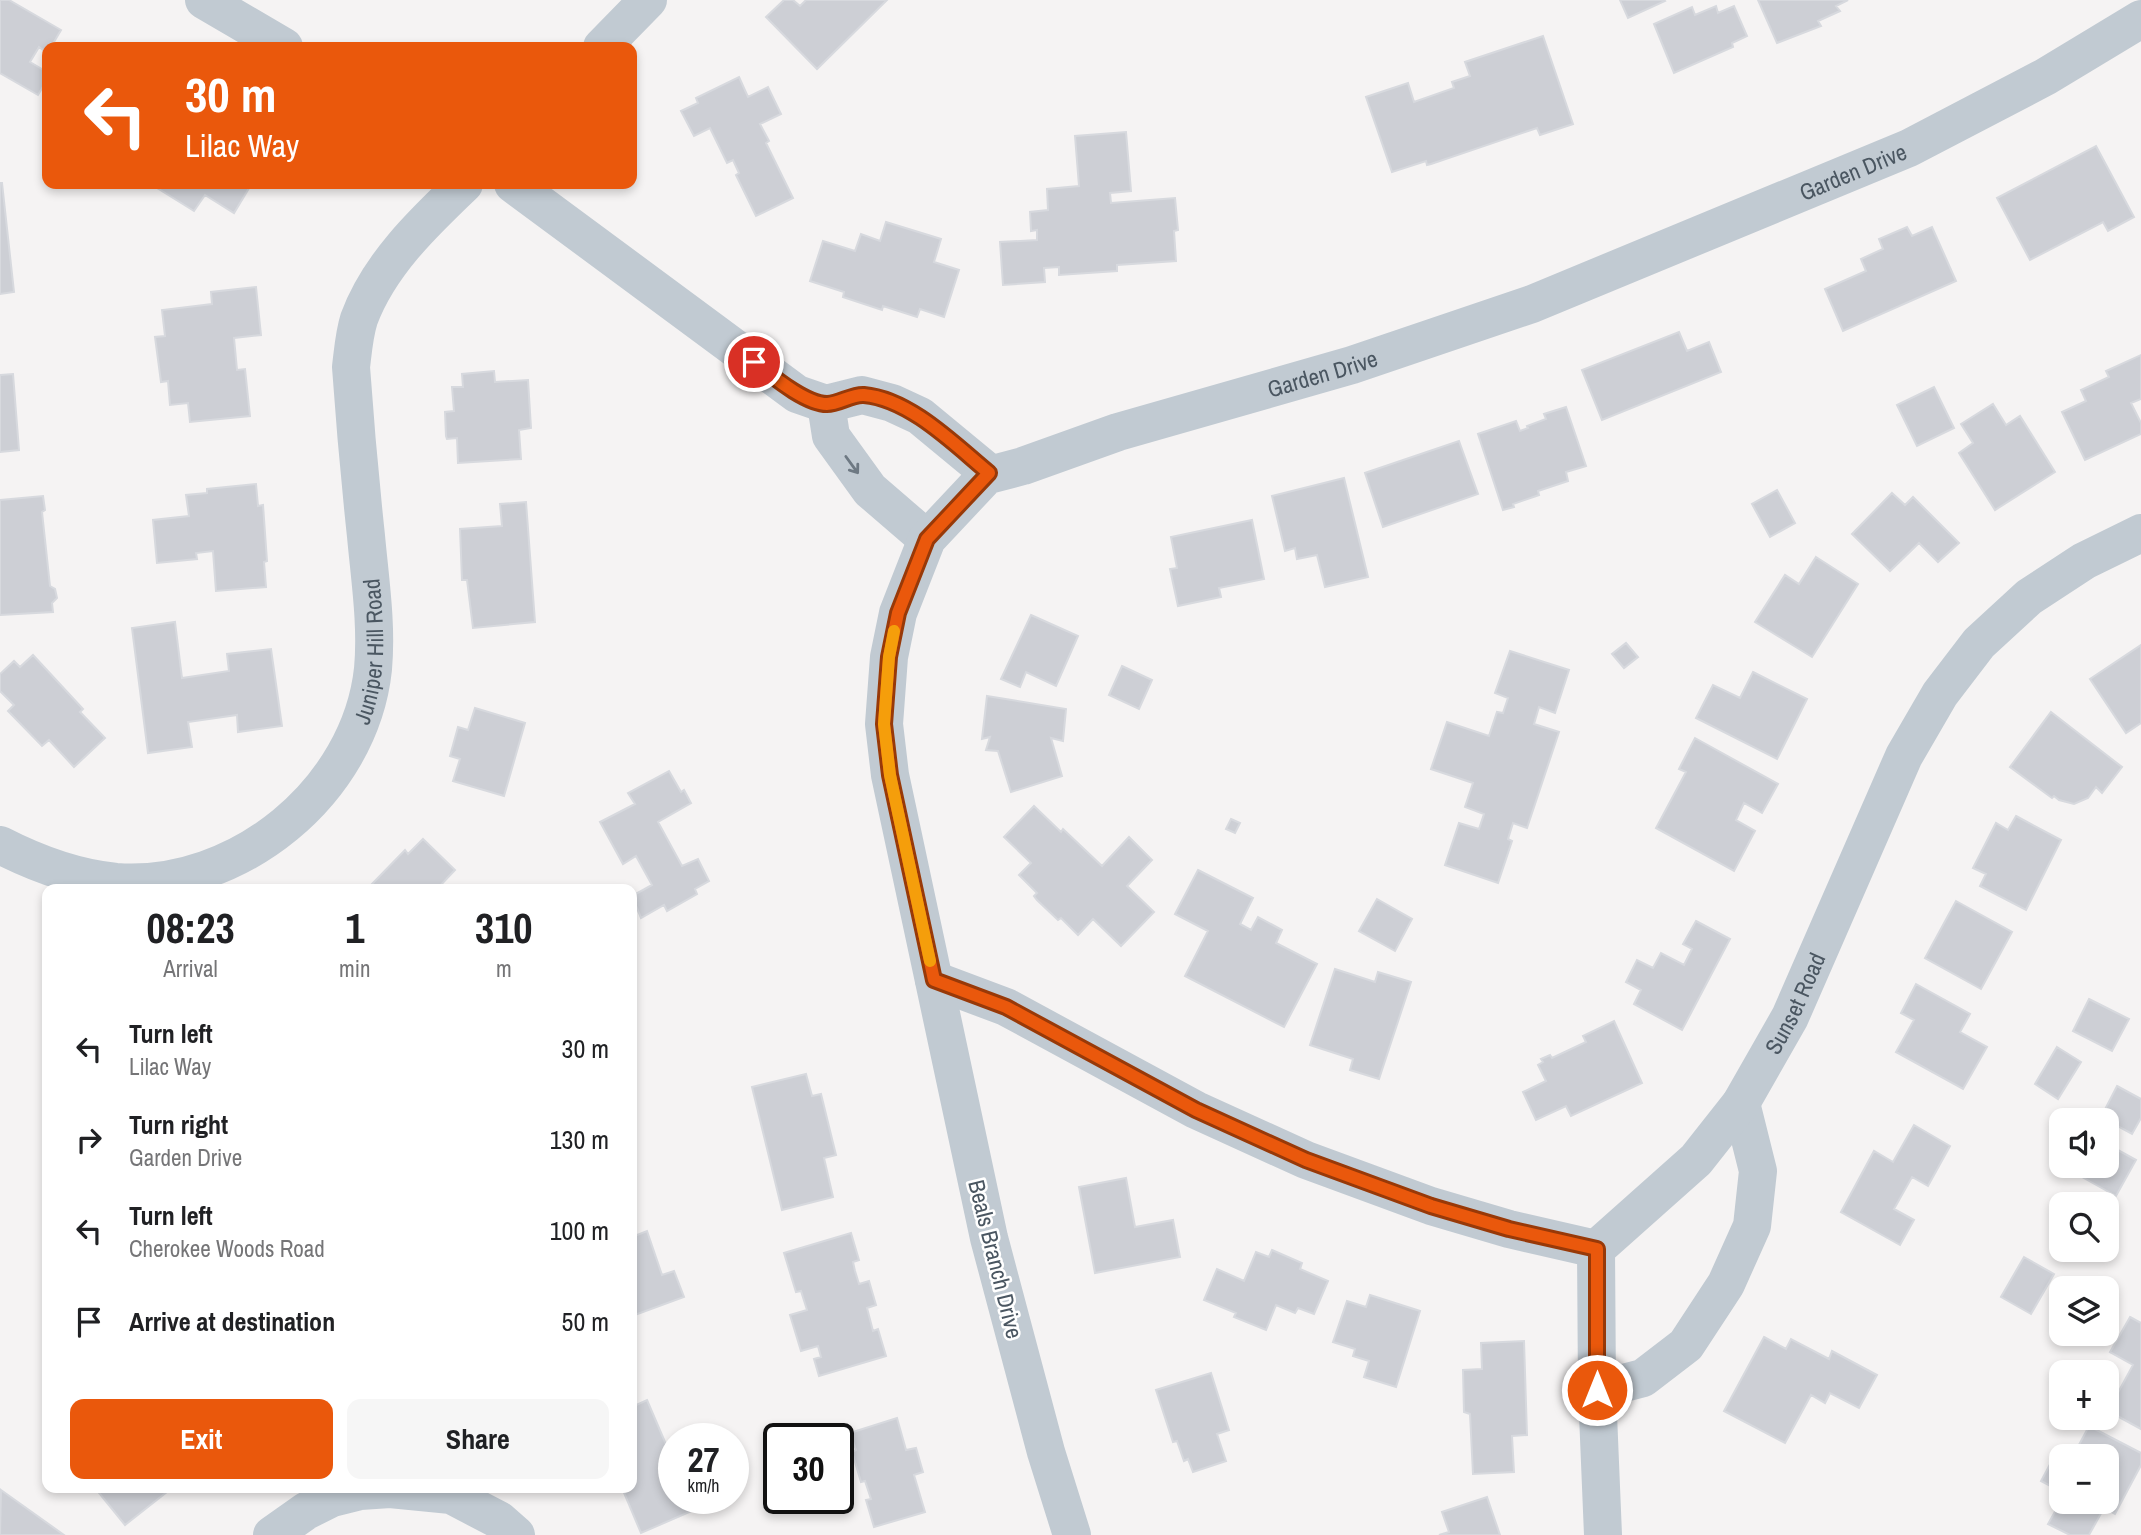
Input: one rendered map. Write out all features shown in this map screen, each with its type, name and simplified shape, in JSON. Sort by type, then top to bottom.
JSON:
[{"type":"street","points":[[204,0],[275,42]]},
{"type":"street","points":[[607,42],[648,0]]},
{"type":"street","name":"Garden Drive","points":[[989,473],[1023,466],[1118,432],[1353,365],[1532,304],[1909,148],[2045,77],[2141,19]]},
{"type":"street","name":"Juniper Hill Road","points":[[0,845],[59,871],[115,881],[149,881],[183,876],[243,854],[291,820],[320,791],[333,773],[356,733],[367,698],[374,650],[372,597],[351,367],[359,320],[379,278],[396,254],[459,189]]},
{"type":"street","points":[[520,189],[797,394],[826,404],[862,395],[891,403],[920,416],[989,473],[927,539],[898,613],[889,657],[884,724],[890,775],[934,980],[1006,1007],[1196,1110],[1306,1160],[1431,1206],[1509,1229],[1597,1249],[1597,1390],[1603,1535]]},
{"type":"street","points":[[826,404],[831,436],[870,490],[927,539]]},
{"type":"street","name":"Sunset Road","points":[[1597,1249],[1696,1160],[1741,1103],[1790,1017],[1904,756],[1940,694],[1979,643],[2029,597],[2084,561],[2141,533]]},
{"type":"street","name":"Beals Branch Drive","points":[[934,980],[989,1238],[1046,1452],[1072,1535]]},
{"type":"street","points":[[1597,1390],[1643,1378],[1686,1345],[1726,1284],[1752,1226],[1758,1171],[1741,1103]]},
{"type":"street","points":[[272,1535],[306,1511],[332,1498],[352,1493]]},
{"type":"street","points":[[455,1493],[499,1520],[516,1535]]},
{"type":"building","points":[[0,0],[9,0],[61,30],[54,42],[42,42],[42,49],[39,47],[30,62],[42,69],[42,88],[38,95],[0,73]]},
{"type":"building","points":[[784,0],[793,0],[800,6],[806,0],[887,0],[817,69],[766,17]]},
{"type":"building","points":[[1620,0],[1664,0],[1665,1],[1628,18]]},
{"type":"building","points":[[1758,0],[1848,0],[1836,6],[1840,11],[1818,21],[1821,26],[1777,43]]},
{"type":"building","points":[[1716,6],[1718,13],[1734,6],[1747,36],[1732,43],[1733,47],[1674,73],[1654,24],[1692,7],[1695,15]]},
{"type":"building","points":[[1543,36],[1573,124],[1540,135],[1537,128],[1431,164],[1427,165],[1426,161],[1392,172],[1366,97],[1408,83],[1414,102],[1454,88],[1452,82],[1470,76],[1465,62]]},
{"type":"building","points":[[739,77],[748,97],[768,87],[781,114],[760,124],[769,141],[766,143],[793,198],[756,216],[736,175],[739,173],[733,160],[727,163],[710,128],[694,136],[681,111],[698,103],[696,98]]},
{"type":"building","points":[[1126,132],[1131,191],[1110,193],[1111,203],[1175,198],[1178,230],[1174,231],[1176,261],[1117,265],[1117,271],[1059,275],[1059,267],[1044,268],[1045,282],[1003,285],[1000,242],[1037,240],[1037,230],[1031,231],[1030,212],[1048,210],[1047,189],[1079,186],[1075,136]]},
{"type":"building","points":[[2096,146],[2134,217],[2108,231],[2103,222],[2030,260],[1997,198]]},
{"type":"building","points":[[0,183],[14,292],[0,294]]},
{"type":"building","points":[[159,189],[249,189],[234,213],[205,195],[194,211]]},
{"type":"building","points":[[886,222],[941,239],[934,262],[959,270],[944,317],[920,309],[917,317],[883,306],[882,310],[843,297],[844,292],[810,281],[823,241],[855,251],[861,234],[880,241]]},
{"type":"building","points":[[1907,227],[1912,236],[1932,227],[1956,281],[1843,331],[1825,289],[1866,271],[1861,259],[1883,249],[1879,239]]},
{"type":"building","points":[[256,287],[261,335],[234,338],[237,370],[245,369],[250,416],[190,422],[188,403],[170,405],[168,381],[161,382],[155,337],[165,336],[162,310],[212,304],[211,292]]},
{"type":"building","points":[[1679,332],[1687,351],[1709,342],[1721,372],[1602,420],[1582,370]]},
{"type":"building","points":[[2141,355],[2141,399],[2131,403],[2141,423],[2141,434],[2085,460],[2062,412],[2086,401],[2081,390],[2109,377],[2106,371]]},
{"type":"building","points":[[494,371],[495,382],[528,380],[531,428],[519,430],[521,459],[458,463],[457,438],[447,439],[446,436],[445,412],[454,411],[452,387],[463,387],[462,374]]},
{"type":"building","points":[[13,374],[19,450],[0,452],[0,375]]},
{"type":"building","points":[[1934,387],[1954,428],[1917,446],[1897,405]]},
{"type":"building","points":[[1993,404],[2006,425],[2020,416],[2055,472],[1995,510],[1959,453],[1973,443],[1961,424]]},
{"type":"building","points":[[1566,407],[1586,466],[1566,472],[1568,481],[1538,491],[1539,495],[1503,510],[1478,434],[1516,421],[1520,431],[1546,419],[1544,414]]},
{"type":"building","points":[[1459,441],[1478,494],[1383,527],[1365,473]]},
{"type":"building","points":[[1344,478],[1368,577],[1325,587],[1317,555],[1297,559],[1295,548],[1285,551],[1272,496]]},
{"type":"building","points":[[256,484],[258,506],[263,505],[266,587],[216,591],[213,551],[196,553],[197,559],[157,563],[153,520],[189,516],[186,495],[207,493],[207,489]]},
{"type":"building","points":[[1777,490],[1795,523],[1770,537],[1752,504]]},
{"type":"building","points":[[1892,493],[1905,505],[1913,497],[1959,543],[1938,562],[1919,543],[1890,571],[1852,534]]},
{"type":"building","points":[[43,496],[45,510],[42,512],[50,586],[55,589],[57,598],[52,603],[53,612],[0,615],[0,500]]},
{"type":"building","points":[[526,502],[535,622],[473,628],[467,580],[462,580],[460,529],[502,526],[500,504]]},
{"type":"building","points":[[1252,520],[1264,579],[1219,588],[1221,597],[1178,606],[1170,569],[1177,568],[1171,537]]},
{"type":"building","points":[[1816,557],[1858,584],[1812,657],[1755,622],[1785,575],[1799,584]]},
{"type":"building","points":[[1031,615],[1078,636],[1056,686],[1026,672],[1020,687],[1001,679]]},
{"type":"building","points":[[175,622],[182,678],[229,671],[227,654],[271,649],[282,726],[238,732],[237,715],[188,722],[192,747],[148,753],[132,628]]},
{"type":"building","points":[[1626,643],[1638,657],[1624,668],[1612,654]]},
{"type":"building","points":[[2141,645],[2141,723],[2126,733],[2090,679]]},
{"type":"building","points":[[1510,651],[1569,670],[1555,713],[1539,707],[1534,724],[1559,732],[1527,828],[1513,823],[1508,839],[1512,841],[1498,883],[1445,865],[1459,823],[1479,829],[1484,814],[1465,807],[1473,783],[1431,769],[1447,722],[1489,736],[1497,712],[1503,713],[1508,698],[1495,693]]},
{"type":"building","points":[[33,655],[83,709],[80,712],[105,738],[74,767],[49,740],[42,746],[8,711],[14,705],[0,691],[0,674],[14,661],[20,667]]},
{"type":"building","points":[[1122,666],[1152,680],[1139,709],[1109,695]]},
{"type":"building","points":[[1753,672],[1807,699],[1777,759],[1696,718],[1713,685],[1740,698]]},
{"type":"building","points":[[987,696],[1066,709],[1063,741],[1051,738],[1062,776],[1011,792],[998,751],[986,750],[990,737],[982,739]]},
{"type":"building","points":[[475,708],[525,723],[504,796],[453,781],[460,759],[450,756],[458,727],[468,730]]},
{"type":"building","points":[[2051,712],[2122,767],[2102,793],[2096,787],[2088,798],[2074,804],[2059,800],[2054,796],[2052,798],[2010,767]]},
{"type":"building","points":[[1695,738],[1778,784],[1762,813],[1744,803],[1736,820],[1755,831],[1734,871],[1656,828],[1686,772],[1679,769]]},
{"type":"building","points":[[669,771],[691,803],[658,822],[682,866],[698,859],[709,881],[695,889],[697,894],[667,911],[664,905],[641,918],[637,908],[637,893],[652,885],[636,856],[623,864],[600,822],[635,804],[628,793]]},
{"type":"building","points":[[1034,806],[1102,866],[1129,837],[1152,860],[1127,886],[1154,912],[1121,946],[1093,919],[1078,935],[1037,900],[1034,896],[1037,893],[1019,875],[1031,863],[1004,837]]},
{"type":"building","points":[[2016,816],[2061,840],[2026,910],[1980,886],[1986,874],[1973,868],[1996,823],[2008,830]]},
{"type":"building","points":[[1231,819],[1240,823],[1235,833],[1226,829]]},
{"type":"building","points":[[423,839],[455,870],[442,884],[372,884],[405,850],[408,854]]},
{"type":"building","points":[[1198,870],[1253,898],[1240,924],[1251,930],[1258,917],[1282,930],[1276,943],[1317,964],[1284,1027],[1185,976],[1208,931],[1175,914]]},
{"type":"building","points":[[1377,899],[1412,919],[1395,951],[1359,931]]},
{"type":"building","points":[[1956,901],[2012,932],[1981,989],[1925,958]]},
{"type":"building","points":[[1696,921],[1730,939],[1682,1030],[1634,1004],[1641,990],[1626,982],[1637,960],[1653,968],[1661,953],[1684,965],[1692,949],[1683,944]]},
{"type":"building","points":[[1335,969],[1375,982],[1378,972],[1411,982],[1379,1079],[1350,1070],[1353,1059],[1310,1045]]},
{"type":"building","points":[[1916,984],[1970,1014],[1960,1032],[1987,1047],[1963,1089],[1896,1052],[1914,1020],[1901,1013]]},
{"type":"building","points":[[2089,999],[2129,1019],[2112,1051],[2073,1031]]},
{"type":"building","points":[[1614,1021],[1642,1083],[1571,1116],[1566,1106],[1536,1120],[1523,1092],[1546,1081],[1538,1065],[1543,1062],[1541,1059],[1550,1055],[1552,1058],[1586,1042],[1583,1036]]},
{"type":"building","points":[[2057,1047],[2081,1062],[2058,1099],[2035,1084]]},
{"type":"building","points":[[806,1074],[812,1096],[821,1094],[836,1155],[824,1158],[833,1197],[782,1210],[752,1087]]},
{"type":"building","points":[[2117,1086],[2141,1099],[2141,1118],[2132,1134],[2119,1127],[2119,1108],[2106,1108]]},
{"type":"building","points":[[1914,1125],[1950,1146],[1928,1186],[1912,1177],[1894,1209],[1914,1220],[1900,1245],[1841,1212],[1874,1151],[1893,1162]]},
{"type":"building","points":[[2119,1151],[2136,1160],[2118,1192],[2109,1192],[2084,1178],[2119,1178]]},
{"type":"building","points":[[1126,1178],[1135,1227],[1173,1220],[1180,1257],[1095,1273],[1079,1187]]},
{"type":"building","points":[[647,1231],[662,1275],[674,1271],[684,1297],[637,1314],[637,1235]]},
{"type":"building","points":[[851,1233],[859,1260],[853,1262],[855,1271],[859,1284],[869,1281],[876,1305],[867,1308],[873,1331],[878,1329],[886,1356],[819,1376],[814,1359],[821,1357],[818,1346],[801,1351],[790,1315],[807,1310],[801,1291],[796,1292],[784,1253]]},
{"type":"building","points":[[1272,1250],[1302,1263],[1300,1269],[1328,1281],[1314,1314],[1298,1308],[1295,1313],[1276,1305],[1266,1330],[1234,1317],[1236,1313],[1204,1300],[1217,1269],[1244,1281],[1256,1252],[1269,1257]]},
{"type":"building","points":[[2024,1257],[2054,1274],[2049,1276],[2049,1283],[2031,1314],[2001,1297]]},
{"type":"building","points":[[1370,1295],[1420,1311],[1396,1387],[1364,1377],[1369,1361],[1353,1356],[1355,1349],[1333,1342],[1347,1301],[1366,1307]]},
{"type":"building","points":[[2130,1317],[2141,1323],[2141,1429],[2119,1417],[2119,1391],[2133,1365],[2110,1352],[2113,1346],[2119,1346],[2119,1336]]},
{"type":"building","points":[[1764,1337],[1786,1349],[1791,1339],[1829,1359],[1832,1351],[1877,1375],[1859,1408],[1830,1393],[1825,1403],[1811,1395],[1785,1443],[1724,1411]]},
{"type":"building","points":[[1524,1341],[1527,1435],[1512,1436],[1514,1472],[1473,1474],[1470,1414],[1464,1412],[1463,1370],[1482,1369],[1481,1343]]},
{"type":"building","points":[[1211,1373],[1229,1430],[1217,1434],[1226,1461],[1193,1472],[1188,1459],[1184,1461],[1177,1441],[1173,1442],[1156,1390]]},
{"type":"building","points":[[647,1400],[658,1426],[658,1514],[685,1514],[641,1533],[624,1493],[637,1493],[637,1405]]},
{"type":"building","points":[[897,1418],[906,1450],[916,1448],[923,1472],[914,1475],[925,1512],[874,1527],[866,1500],[871,1499],[865,1481],[861,1482],[854,1459],[854,1432]]},
{"type":"building","points":[[2087,1430],[2097,1430],[2141,1453],[2141,1465],[2119,1506],[2119,1444],[2079,1444]]},
{"type":"building","points":[[2049,1466],[2049,1485],[2041,1481]]},
{"type":"building","points":[[1,1490],[64,1535],[0,1535]]},
{"type":"building","points":[[99,1493],[166,1493],[125,1525]]},
{"type":"building","points":[[1487,1497],[1500,1535],[1439,1535],[1449,1532],[1442,1512]]},
{"type":"building","points":[[2054,1514],[2101,1514],[2089,1535],[2070,1535],[2048,1524]]},
{"type":"slow traffic","points":[[894,631],[889,657],[884,724],[890,775],[930,961]]},
{"type":"route","points":[[754,362],[797,394],[826,404],[862,395],[891,403],[920,416],[989,473],[927,539],[898,613],[889,657],[884,724],[890,775],[934,980],[1006,1007],[1196,1110],[1306,1160],[1431,1206],[1509,1229],[1597,1249],[1597,1390]]}]
